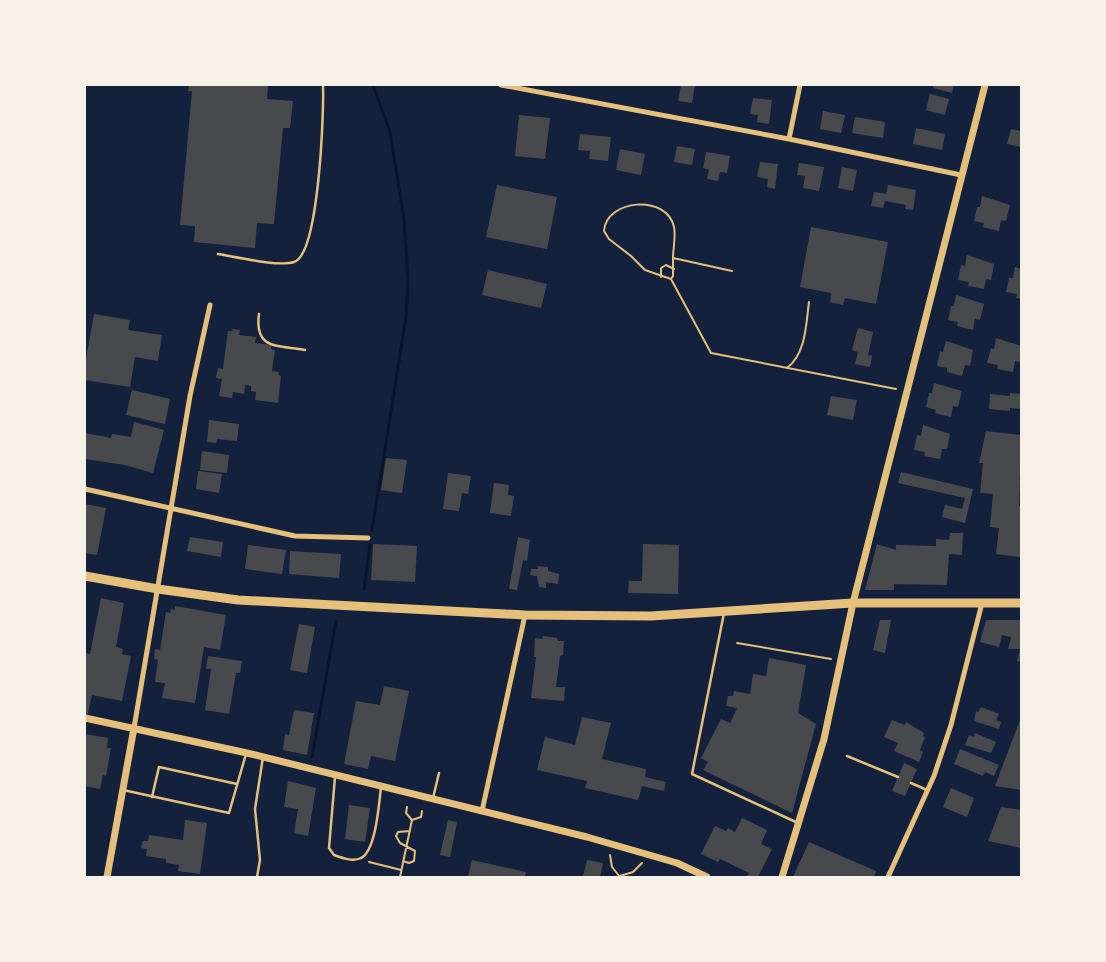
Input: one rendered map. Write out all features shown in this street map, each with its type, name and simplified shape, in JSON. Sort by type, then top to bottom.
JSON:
[{"type":"main road","points":[[85,576],[158,589],[238,600],[525,615],[613,617],[853,603],[1021,603]]},
{"type":"street","points":[[504,85],[789,139],[961,175]]},
{"type":"street","points":[[789,139],[800,85]]},
{"type":"street","points":[[782,877],[800,824],[824,739],[853,603],[961,175],[986,85]]},
{"type":"street","points":[[107,877],[190,396],[210,305]]},
{"type":"street","points":[[85,489],[295,536],[368,538]]},
{"type":"street","points":[[888,877],[927,790],[951,725],[982,603]]},
{"type":"street","points":[[482,811],[525,615]]},
{"type":"street","points":[[85,718],[247,753],[482,811],[649,854],[676,863],[707,877]]},
{"type":"lane","points":[[218,254],[284,264],[296,262],[303,255],[310,240],[315,212],[323,85]]},
{"type":"lane","points":[[259,314],[258,330],[260,338],[265,342],[305,350]]},
{"type":"lane","points":[[725,610],[692,774],[800,824]]},
{"type":"lane","points":[[122,789],[229,813],[247,753]]},
{"type":"lane","points":[[847,756],[898,776]]},
{"type":"lane","points":[[257,877],[260,860],[254,809],[264,758]]},
{"type":"lane","points":[[152,797],[159,767],[237,784]]},
{"type":"lane","points":[[433,800],[438,773]]},
{"type":"lane","points":[[335,776],[329,848],[334,855],[352,860],[367,854],[372,844],[381,787]]},
{"type":"lane","points":[[911,782],[927,790]]},
{"type":"path","points":[[671,279],[645,270],[609,239],[604,230],[608,216],[630,206],[646,204],[657,207],[668,216],[674,227],[674,269],[671,279],[711,353],[896,389]]},
{"type":"path","points":[[673,258],[732,271]]},
{"type":"path","points":[[661,277],[661,268],[666,265],[674,269]]},
{"type":"path","points":[[787,368],[794,362],[802,346],[809,302]]},
{"type":"path","points":[[737,642],[831,660]]},
{"type":"path","points":[[407,807],[406,813],[412,820]]},
{"type":"path","points":[[412,820],[421,817],[422,811]]},
{"type":"path","points":[[400,877],[412,820]]},
{"type":"path","points":[[403,861],[409,863],[414,861],[416,850],[397,840],[396,836],[398,832],[410,831]]},
{"type":"path","points":[[610,855],[612,867],[620,876],[633,872],[642,863]]},
{"type":"path","points":[[369,862],[401,870]]},
{"type":"building","points":[[189,85],[268,85],[267,99],[293,101],[290,128],[283,128],[274,224],[257,223],[255,248],[194,242],[195,226],[180,225],[192,91],[188,91]]},
{"type":"building","points":[[681,85],[695,85],[692,103],[678,101]]},
{"type":"building","points":[[934,85],[954,85],[952,93],[933,88]]},
{"type":"building","points":[[930,94],[949,99],[945,115],[926,110]]},
{"type":"building","points":[[753,98],[772,100],[769,124],[757,122],[758,115],[750,114]]},
{"type":"building","points":[[823,111],[845,115],[841,133],[820,129]]},
{"type":"building","points":[[519,115],[550,118],[545,159],[515,156]]},
{"type":"building","points":[[855,117],[885,122],[883,138],[852,133]]},
{"type":"building","points":[[916,128],[945,134],[942,150],[913,144]]},
{"type":"building","points":[[1011,129],[1021,131],[1021,147],[1007,144]]},
{"type":"building","points":[[580,134],[611,137],[608,161],[589,159],[590,151],[578,150]]},
{"type":"building","points":[[677,146],[695,149],[692,165],[674,162]]},
{"type":"building","points":[[620,149],[645,154],[641,175],[616,170]]},
{"type":"building","points":[[706,152],[730,156],[727,173],[720,172],[718,181],[707,179],[709,170],[703,168]]},
{"type":"building","points":[[760,162],[778,164],[775,189],[767,187],[768,179],[757,177]]},
{"type":"building","points":[[799,163],[824,167],[819,191],[803,188],[805,176],[797,175]]},
{"type":"building","points":[[842,167],[857,170],[853,191],[838,188]]},
{"type":"building","points":[[497,185],[557,197],[547,249],[486,237]]},
{"type":"building","points":[[888,185],[916,190],[913,210],[905,209],[906,205],[885,201],[883,208],[871,206],[874,192],[886,194]]},
{"type":"building","points":[[982,196],[1010,205],[1006,221],[1001,220],[999,231],[983,227],[984,223],[974,221]]},
{"type":"building","points":[[811,227],[888,242],[876,304],[845,298],[843,305],[830,302],[831,293],[800,287]]},
{"type":"building","points":[[967,255],[994,264],[991,280],[986,279],[984,289],[968,286],[969,282],[958,280],[961,265],[965,266]]},
{"type":"building","points":[[1015,267],[1021,269],[1021,299],[1016,298],[1017,294],[1006,292],[1009,278],[1013,278]]},
{"type":"building","points":[[488,270],[547,284],[541,308],[482,295]]},
{"type":"building","points":[[956,295],[984,304],[980,320],[975,319],[973,330],[957,326],[958,322],[948,320]]},
{"type":"building","points":[[94,314],[130,320],[128,330],[162,335],[158,361],[135,357],[130,387],[85,380],[85,365]]},
{"type":"building","points":[[858,328],[873,332],[868,355],[872,356],[870,367],[855,364],[858,352],[852,350]]},
{"type":"building","points":[[233,329],[240,330],[239,335],[256,337],[255,343],[271,345],[271,349],[275,350],[272,371],[279,372],[278,375],[281,376],[278,403],[255,400],[256,392],[251,391],[251,386],[245,385],[244,394],[233,392],[232,398],[219,396],[222,379],[216,378],[218,368],[223,369],[228,331]]},
{"type":"building","points":[[996,338],[1021,346],[1020,362],[1015,361],[1013,372],[997,369],[998,365],[987,363],[991,348],[994,349]]},
{"type":"building","points":[[946,341],[973,350],[970,366],[965,365],[962,376],[947,372],[947,368],[937,366],[940,351],[943,352]]},
{"type":"building","points":[[934,383],[962,391],[958,407],[953,406],[951,417],[935,413],[936,410],[926,407],[929,393],[932,393]]},
{"type":"building","points":[[132,390],[170,399],[165,424],[126,415]]},
{"type":"building","points":[[1010,393],[1021,394],[1021,409],[1010,408],[1010,411],[989,409],[990,394],[1010,396]]},
{"type":"building","points":[[831,396],[857,400],[853,420],[827,415]]},
{"type":"building","points":[[209,420],[239,424],[237,441],[217,439],[216,443],[207,442]]},
{"type":"building","points":[[134,422],[164,430],[153,473],[125,465],[85,459],[85,433],[111,438],[112,434],[131,437]]},
{"type":"building","points":[[923,425],[950,434],[947,449],[942,449],[940,459],[924,456],[925,452],[914,450],[917,435],[921,436]]},
{"type":"building","points":[[986,431],[1021,435],[1019,506],[1021,506],[1021,557],[996,554],[999,528],[990,527],[993,494],[980,493],[983,463],[979,463]]},
{"type":"building","points":[[202,451],[229,455],[227,473],[200,470]]},
{"type":"building","points":[[386,458],[407,460],[402,493],[381,490]]},
{"type":"building","points":[[198,471],[222,474],[219,493],[196,489]]},
{"type":"building","points":[[901,472],[973,489],[965,523],[942,517],[945,505],[962,509],[965,498],[898,483]]},
{"type":"building","points":[[448,473],[471,476],[468,494],[462,493],[459,511],[443,509]]},
{"type":"building","points":[[494,483],[509,485],[508,495],[514,496],[511,516],[490,513]]},
{"type":"building","points":[[85,504],[106,508],[97,555],[85,553]]},
{"type":"building","points":[[950,533],[963,533],[962,555],[949,554],[947,585],[894,584],[894,590],[865,590],[877,544],[896,550],[896,545],[936,546],[936,539],[949,540]]},
{"type":"building","points":[[190,537],[223,542],[221,557],[187,551]]},
{"type":"building","points":[[518,537],[530,540],[527,561],[523,560],[517,590],[509,589]]},
{"type":"building","points":[[373,544],[417,546],[415,582],[371,580]]},
{"type":"building","points":[[643,544],[679,545],[678,594],[628,593],[629,581],[642,581]]},
{"type":"building","points":[[248,545],[286,550],[282,574],[245,569]]},
{"type":"building","points":[[290,551],[341,554],[339,578],[289,574]]},
{"type":"building","points":[[538,566],[548,567],[548,571],[559,574],[558,584],[546,582],[546,588],[539,587],[537,576],[530,575],[531,569],[538,569]]},
{"type":"building","points":[[101,598],[124,603],[116,647],[123,649],[122,654],[131,656],[122,701],[92,695],[85,727],[85,653],[90,654]]},
{"type":"building","points":[[175,606],[226,615],[220,650],[204,647],[195,703],[162,698],[165,683],[155,682],[158,660],[154,659],[155,649],[160,650],[166,612],[170,613],[171,609],[175,610]]},
{"type":"building","points":[[880,620],[891,620],[885,653],[873,650]]},
{"type":"building","points":[[986,620],[1021,620],[1021,662],[1017,661],[1020,649],[1008,649],[1011,637],[1002,635],[999,647],[980,642]]},
{"type":"building","points":[[299,624],[315,627],[307,673],[290,670]]},
{"type":"building","points":[[543,636],[564,641],[556,687],[565,687],[564,701],[531,698],[536,657],[534,657],[535,638],[542,639]]},
{"type":"building","points":[[208,656],[242,661],[240,673],[236,673],[229,714],[205,710],[211,669],[206,669]]},
{"type":"building","points":[[769,658],[806,665],[798,713],[816,724],[792,813],[703,770],[708,762],[701,758],[721,719],[730,723],[737,708],[726,706],[728,696],[733,696],[734,691],[750,694],[753,674],[766,676]]},
{"type":"building","points":[[384,686],[409,691],[395,761],[371,756],[368,769],[344,764],[356,701],[380,705]]},
{"type":"building","points":[[981,707],[999,714],[996,720],[1001,722],[999,729],[974,721],[976,711],[978,712]]},
{"type":"building","points":[[294,710],[314,713],[307,755],[283,750],[285,734],[289,735]]},
{"type":"building","points":[[582,717],[611,723],[602,759],[646,769],[645,777],[666,782],[664,791],[642,786],[638,800],[585,788],[587,781],[537,770],[545,737],[575,745]]},
{"type":"building","points":[[1021,717],[1021,790],[995,786]]},
{"type":"building","points":[[892,720],[905,725],[906,722],[924,733],[923,736],[925,737],[920,750],[923,752],[919,762],[894,751],[898,743],[884,737]]},
{"type":"building","points":[[975,733],[996,742],[991,753],[965,745],[969,735],[974,737]]},
{"type":"building","points":[[85,734],[108,738],[107,748],[111,748],[106,776],[103,775],[100,789],[85,786]]},
{"type":"building","points":[[960,749],[999,765],[994,776],[985,772],[983,776],[954,764]]},
{"type":"building","points":[[904,763],[917,769],[905,796],[892,791]]},
{"type":"building","points":[[288,781],[316,788],[308,836],[294,833],[298,809],[284,807]]},
{"type":"building","points":[[951,788],[974,798],[967,817],[943,807]]},
{"type":"building","points":[[349,805],[370,808],[365,842],[345,839]]},
{"type":"building","points":[[1001,807],[1021,810],[1021,848],[988,841]]},
{"type":"building","points":[[742,818],[767,830],[761,844],[772,849],[758,877],[747,876],[749,873],[720,859],[718,862],[701,854],[715,826],[726,831],[728,828],[735,832]]},
{"type":"building","points":[[185,820],[207,823],[200,874],[178,871],[179,865],[166,863],[166,859],[146,856],[147,849],[141,848],[143,841],[148,841],[149,835],[183,840]]},
{"type":"building","points":[[448,820],[457,822],[450,857],[440,855]]},
{"type":"building","points":[[809,842],[876,871],[874,877],[793,877]]},
{"type":"building","points":[[472,860],[526,872],[525,877],[468,877]]},
{"type":"building","points":[[587,860],[603,863],[600,877],[583,877]]},
{"type":"waterway","points":[[372,530],[406,317],[408,279],[404,219],[390,132],[373,85]]},
{"type":"waterway","points":[[364,589],[370,545]]},
{"type":"waterway","points":[[312,757],[336,621]]}]
